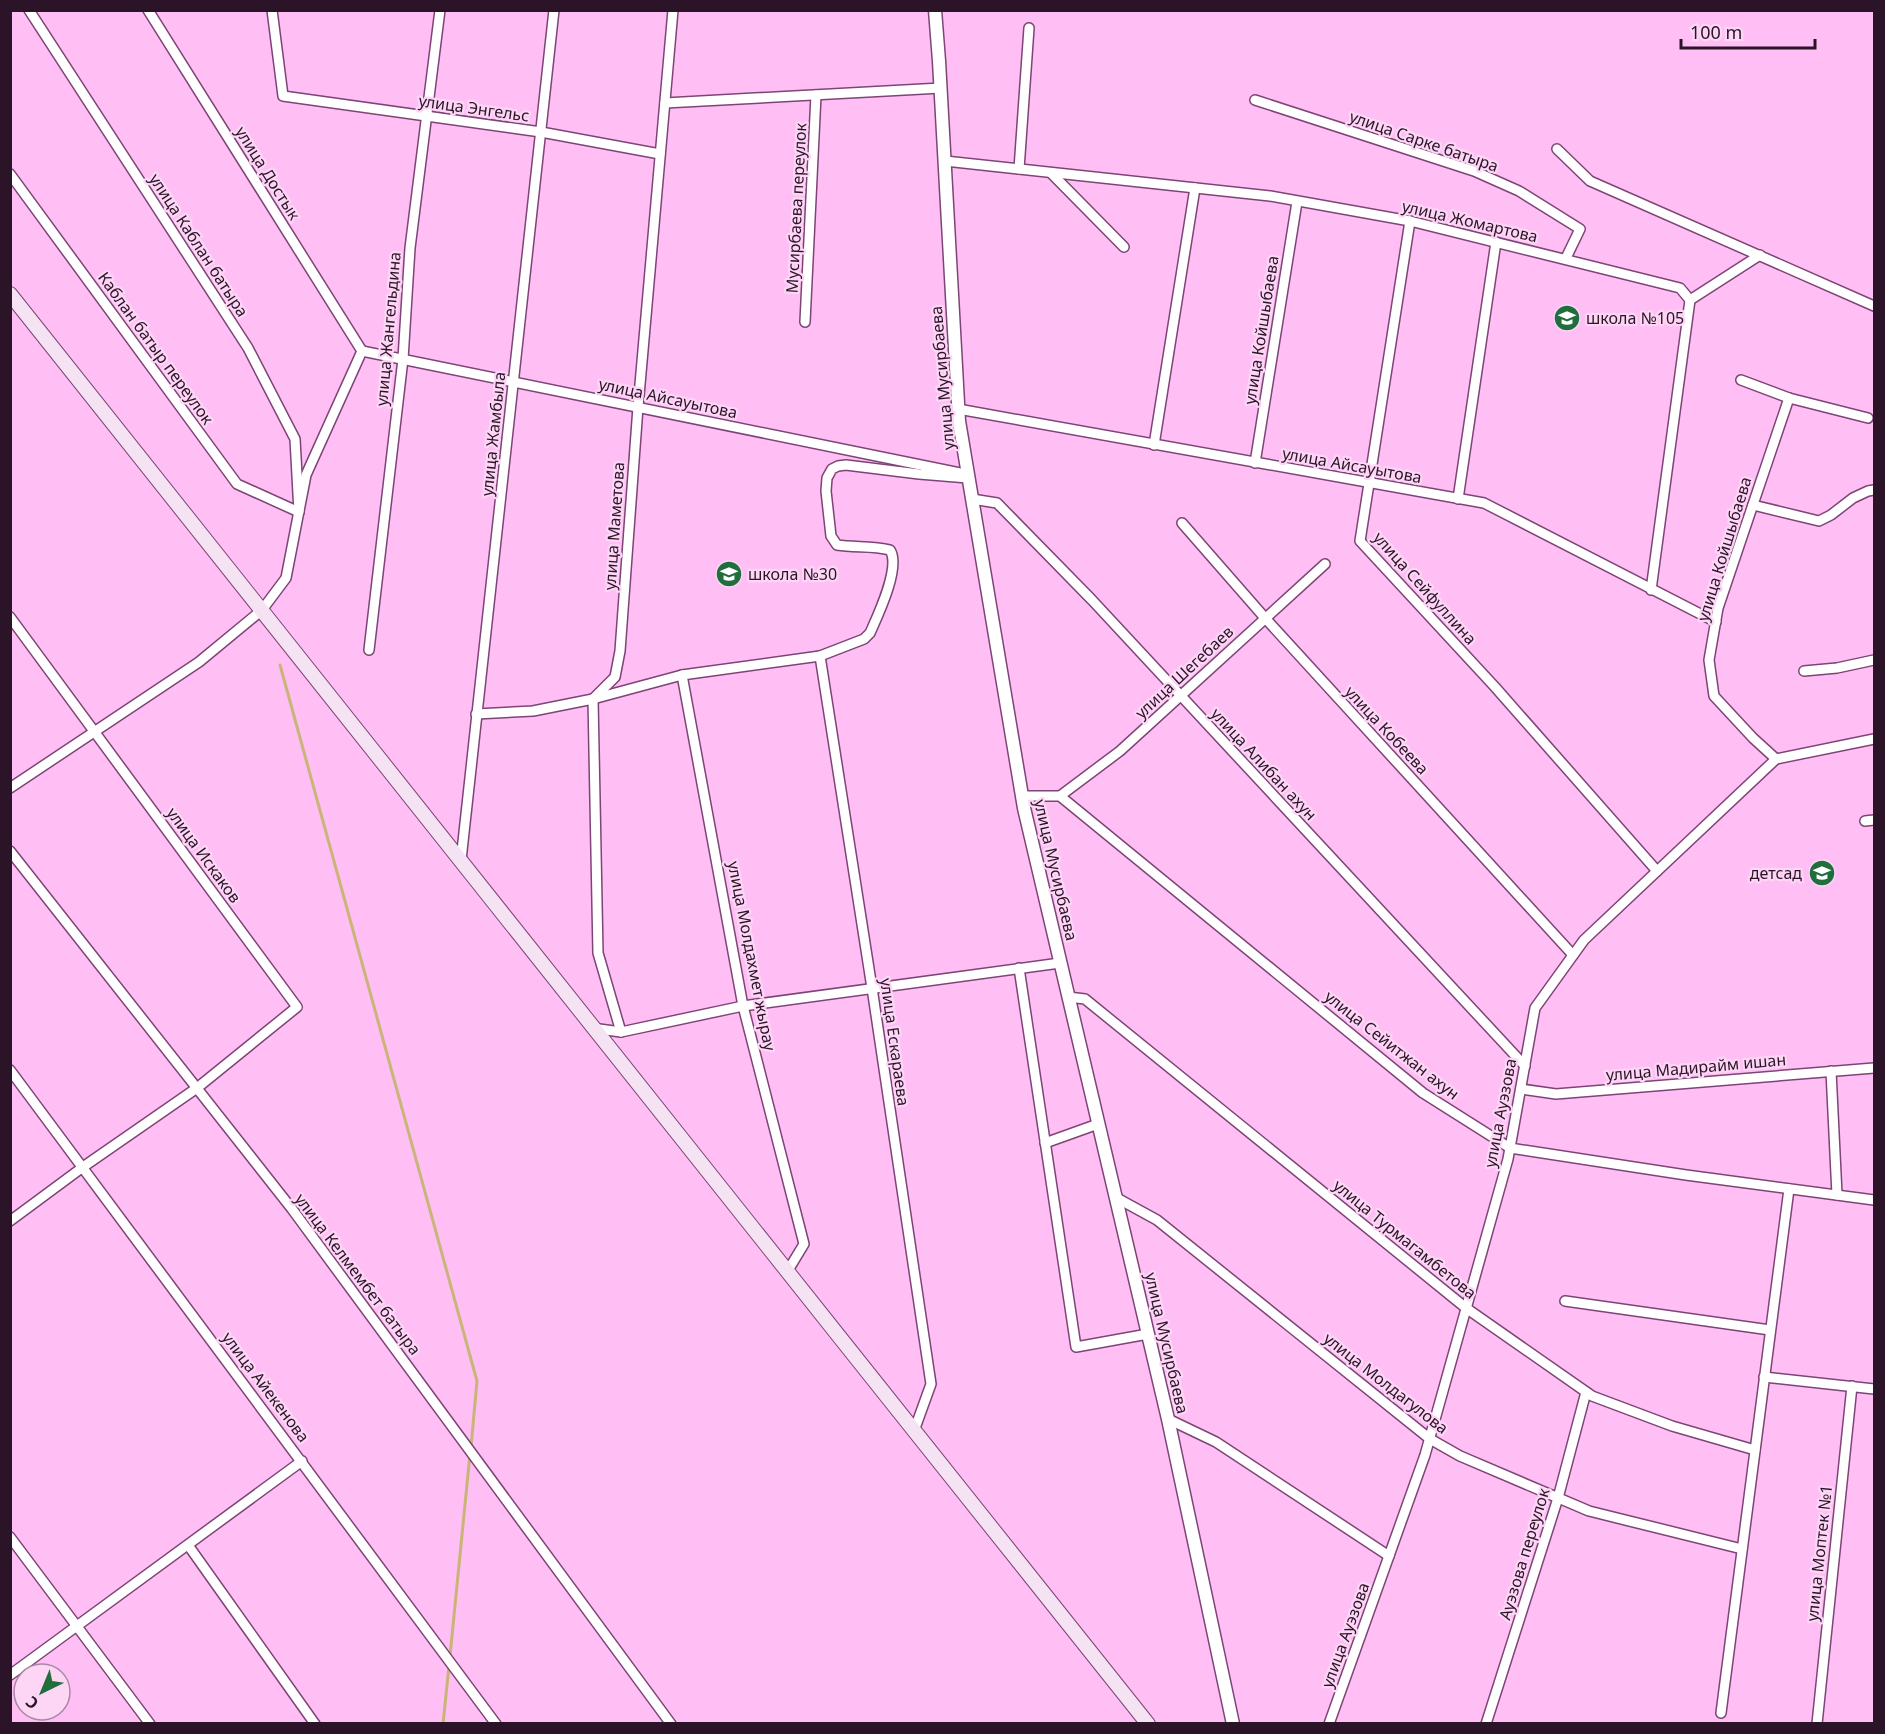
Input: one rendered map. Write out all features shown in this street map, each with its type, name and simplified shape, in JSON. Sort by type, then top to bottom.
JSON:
[{"type":"main road","points":[[10,294],[1148,1724]]},
{"type":"street","name":"улица Каблан батыра","points":[[29,10],[253,358],[295,439],[299,512]]},
{"type":"street","name":"улица Достык","points":[[148,10],[362,351]]},
{"type":"street","name":"улица Энгельс","points":[[272,10],[283,96],[541,132],[660,154]]},
{"type":"street","name":"улица Жангельдина","points":[[369,650],[403,359],[410,248],[440,10]]},
{"type":"street","name":"улица Жамбыла","points":[[461,860],[554,10]]},
{"type":"street","name":"улица Маметова","points":[[593,699],[615,677],[620,651],[638,407],[673,10]]},
{"type":"street","name":"улица Мусирбаева","points":[[935,10],[958,409],[1022,796],[1168,1419],[1233,1724]]},
{"type":"street","points":[[1018,169],[1029,28]]},
{"type":"street","points":[[665,103],[941,88]]},
{"type":"street","name":"Мусирбаева переулок","points":[[805,322],[816,95]]},
{"type":"street","name":"улица Сарке батыра","points":[[1255,100],[1474,171],[1519,191],[1580,229],[1566,258]]},
{"type":"street","points":[[1557,149],[1590,181],[1875,306]]},
{"type":"street","name":"улица Жомартова","points":[[945,161],[1270,196],[1410,221],[1680,288],[1690,300]]},
{"type":"street","points":[[1051,173],[1124,247]]},
{"type":"street","name":"Каблан батыр переулок","points":[[10,174],[237,484],[299,512]]},
{"type":"street","points":[[1154,445],[1195,188]]},
{"type":"street","name":"улица Койшыбаева","points":[[1255,463],[1297,202]]},
{"type":"street","name":"улица Сейфуллина","points":[[1410,221],[1360,541],[1495,687],[1657,871]]},
{"type":"street","points":[[1458,499],[1496,242]]},
{"type":"street","points":[[1651,590],[1690,300],[1760,255]]},
{"type":"street","points":[[10,788],[199,662],[262,610],[286,578],[306,475],[362,351]]},
{"type":"street","name":"улица Айсауытова","points":[[362,351],[968,476]]},
{"type":"street","points":[[1741,380],[1789,398],[1868,418]]},
{"type":"street","name":"улица Койшыбаева","points":[[1776,759],[1714,696],[1709,660],[1718,608],[1789,398]]},
{"type":"street","name":"улица Айсауытова","points":[[958,409],[1484,503],[1716,622]]},
{"type":"street","points":[[476,714],[533,711],[593,699],[682,675],[820,656],[864,639],[870,633],[887,589],[893,567],[893,555],[890,550],[876,546],[849,547],[837,544],[831,536],[826,478],[832,469],[846,465],[919,474],[968,476]]},
{"type":"street","points":[[1753,505],[1819,521],[1853,498],[1875,490]]},
{"type":"street","name":"улица Алибан ахун","points":[[972,499],[997,503],[1092,600],[1525,1066]]},
{"type":"street","name":"улица Кобеева","points":[[1182,523],[1264,618],[1573,955]]},
{"type":"street","name":"улица Шегебаев","points":[[1060,796],[1120,751],[1325,564]]},
{"type":"street","name":"улица Искаков","points":[[10,617],[297,1007],[197,1088]]},
{"type":"street","name":"улица Ескараева","points":[[820,656],[931,1384],[914,1431]]},
{"type":"street","points":[[1804,671],[1837,668],[1875,660]]},
{"type":"street","name":"улица Молдахмет жырау","points":[[682,675],[743,1006],[804,1244],[787,1272]]},
{"type":"street","points":[[593,699],[598,953],[621,1032]]},
{"type":"street","points":[[1776,759],[1875,740]]},
{"type":"street","name":"улица Ауэзова","points":[[1329,1724],[1430,1439],[1510,1148],[1535,1008],[1584,940],[1776,759]]},
{"type":"street","points":[[1022,796],[1060,796]]},
{"type":"street","name":"улица Сейитжан ахун","points":[[1060,796],[1423,1093],[1510,1148],[1686,1175],[1875,1200]]},
{"type":"street","name":"улица Келмембет батыра","points":[[10,851],[292,1209],[671,1724]]},
{"type":"street","points":[[592,1028],[621,1032],[743,1006],[1060,963]]},
{"type":"street","points":[[1018,968],[1076,1347],[1148,1334]]},
{"type":"street","name":"улица Турмагамбетова","points":[[1068,997],[1085,999],[1466,1308],[1592,1396],[1672,1426],[1755,1450]]},
{"type":"street","name":"улица Мадирайм ишан","points":[[1521,1089],[1556,1094],[1875,1068]]},
{"type":"street","name":"улица Айекенова","points":[[10,1070],[496,1724]]},
{"type":"street","points":[[1831,1071],[1837,1195]]},
{"type":"street","points":[[10,1221],[197,1088]]},
{"type":"street","points":[[1045,1143],[1098,1124]]},
{"type":"street","points":[[1720,1713],[1790,1189]]},
{"type":"street","name":"улица Молдагулова","points":[[1115,1197],[1157,1220],[1430,1439],[1460,1456],[1589,1511],[1742,1549]]},
{"type":"street","points":[[1565,1301],[1770,1330]]},
{"type":"street","points":[[1764,1377],[1875,1389]]},
{"type":"street","name":"улица Моптек №1","points":[[1817,1724],[1852,1386]]},
{"type":"street","name":"Ауэзова переулок","points":[[1486,1724],[1558,1498],[1586,1392]]},
{"type":"street","points":[[1168,1419],[1216,1442],[1389,1556]]},
{"type":"street","points":[[10,1675],[302,1461]]},
{"type":"street","points":[[10,1537],[150,1724]]},
{"type":"street","points":[[188,1545],[315,1724]]},
{"type":"waterway","points":[[280,665],[477,1381],[471,1447]]},
{"type":"waterway","points":[[450,1656],[470,1454]]},
{"type":"waterway","points":[[443,1724],[449,1666]]},
{"type":"place","name":"школа №105","points":[[1567,318]]},
{"type":"place","name":"школа №30","points":[[729,574]]},
{"type":"place","name":"детсад","points":[[1822,873]]}]
